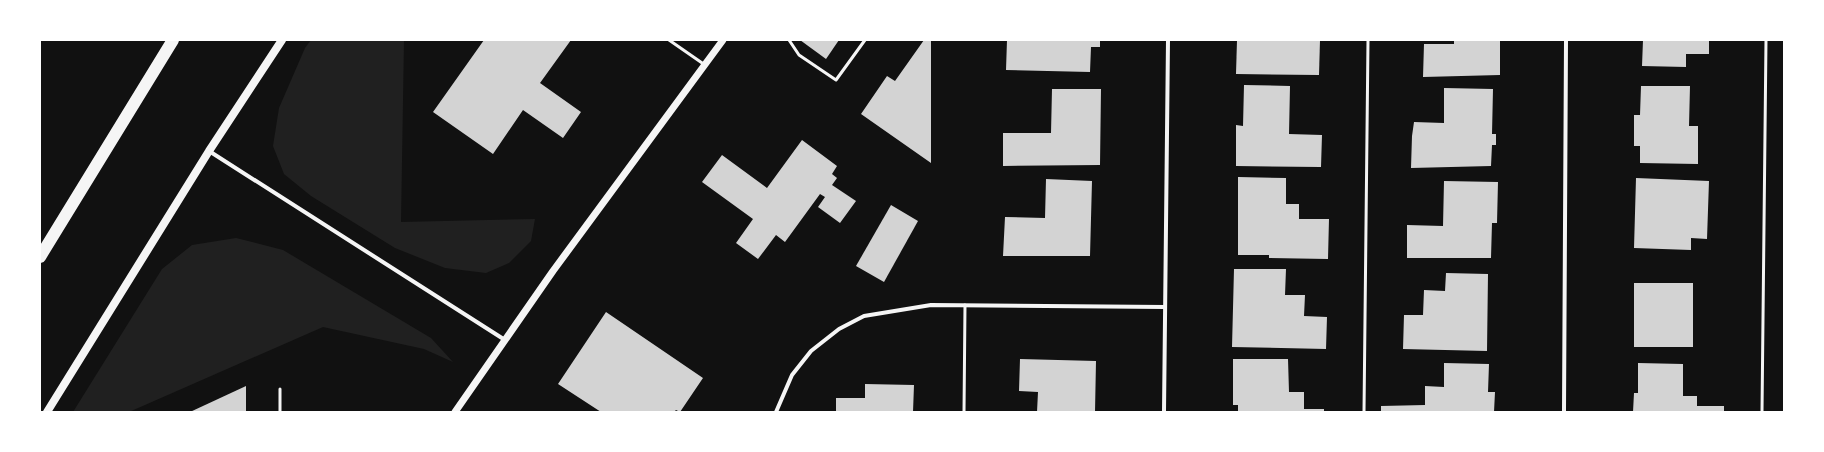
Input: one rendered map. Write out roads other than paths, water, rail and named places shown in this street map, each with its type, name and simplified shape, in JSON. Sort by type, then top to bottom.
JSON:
[{"type":"highway","points":[[40,257],[173,40]]},
{"type":"main road","points":[[47,412],[209,151],[282,40]]},
{"type":"street","points":[[455,412],[552,271],[723,40]]},
{"type":"street","points":[[1164,412],[1168,40]]},
{"type":"street","points":[[1564,412],[1566,40]]},
{"type":"street","points":[[209,151],[505,340]]},
{"type":"street","points":[[776,412],[792,375],[811,351],[839,330],[864,316],[898,309],[931,305],[1165,307]]},
{"type":"lane","points":[[669,40],[705,65]]},
{"type":"lane","points":[[789,40],[799,55],[836,80],[865,40]]},
{"type":"lane","points":[[1364,412],[1368,40]]},
{"type":"lane","points":[[1762,412],[1766,40]]},
{"type":"lane","points":[[964,305],[964,412]]},
{"type":"lane","points":[[280,389],[280,412]]}]
